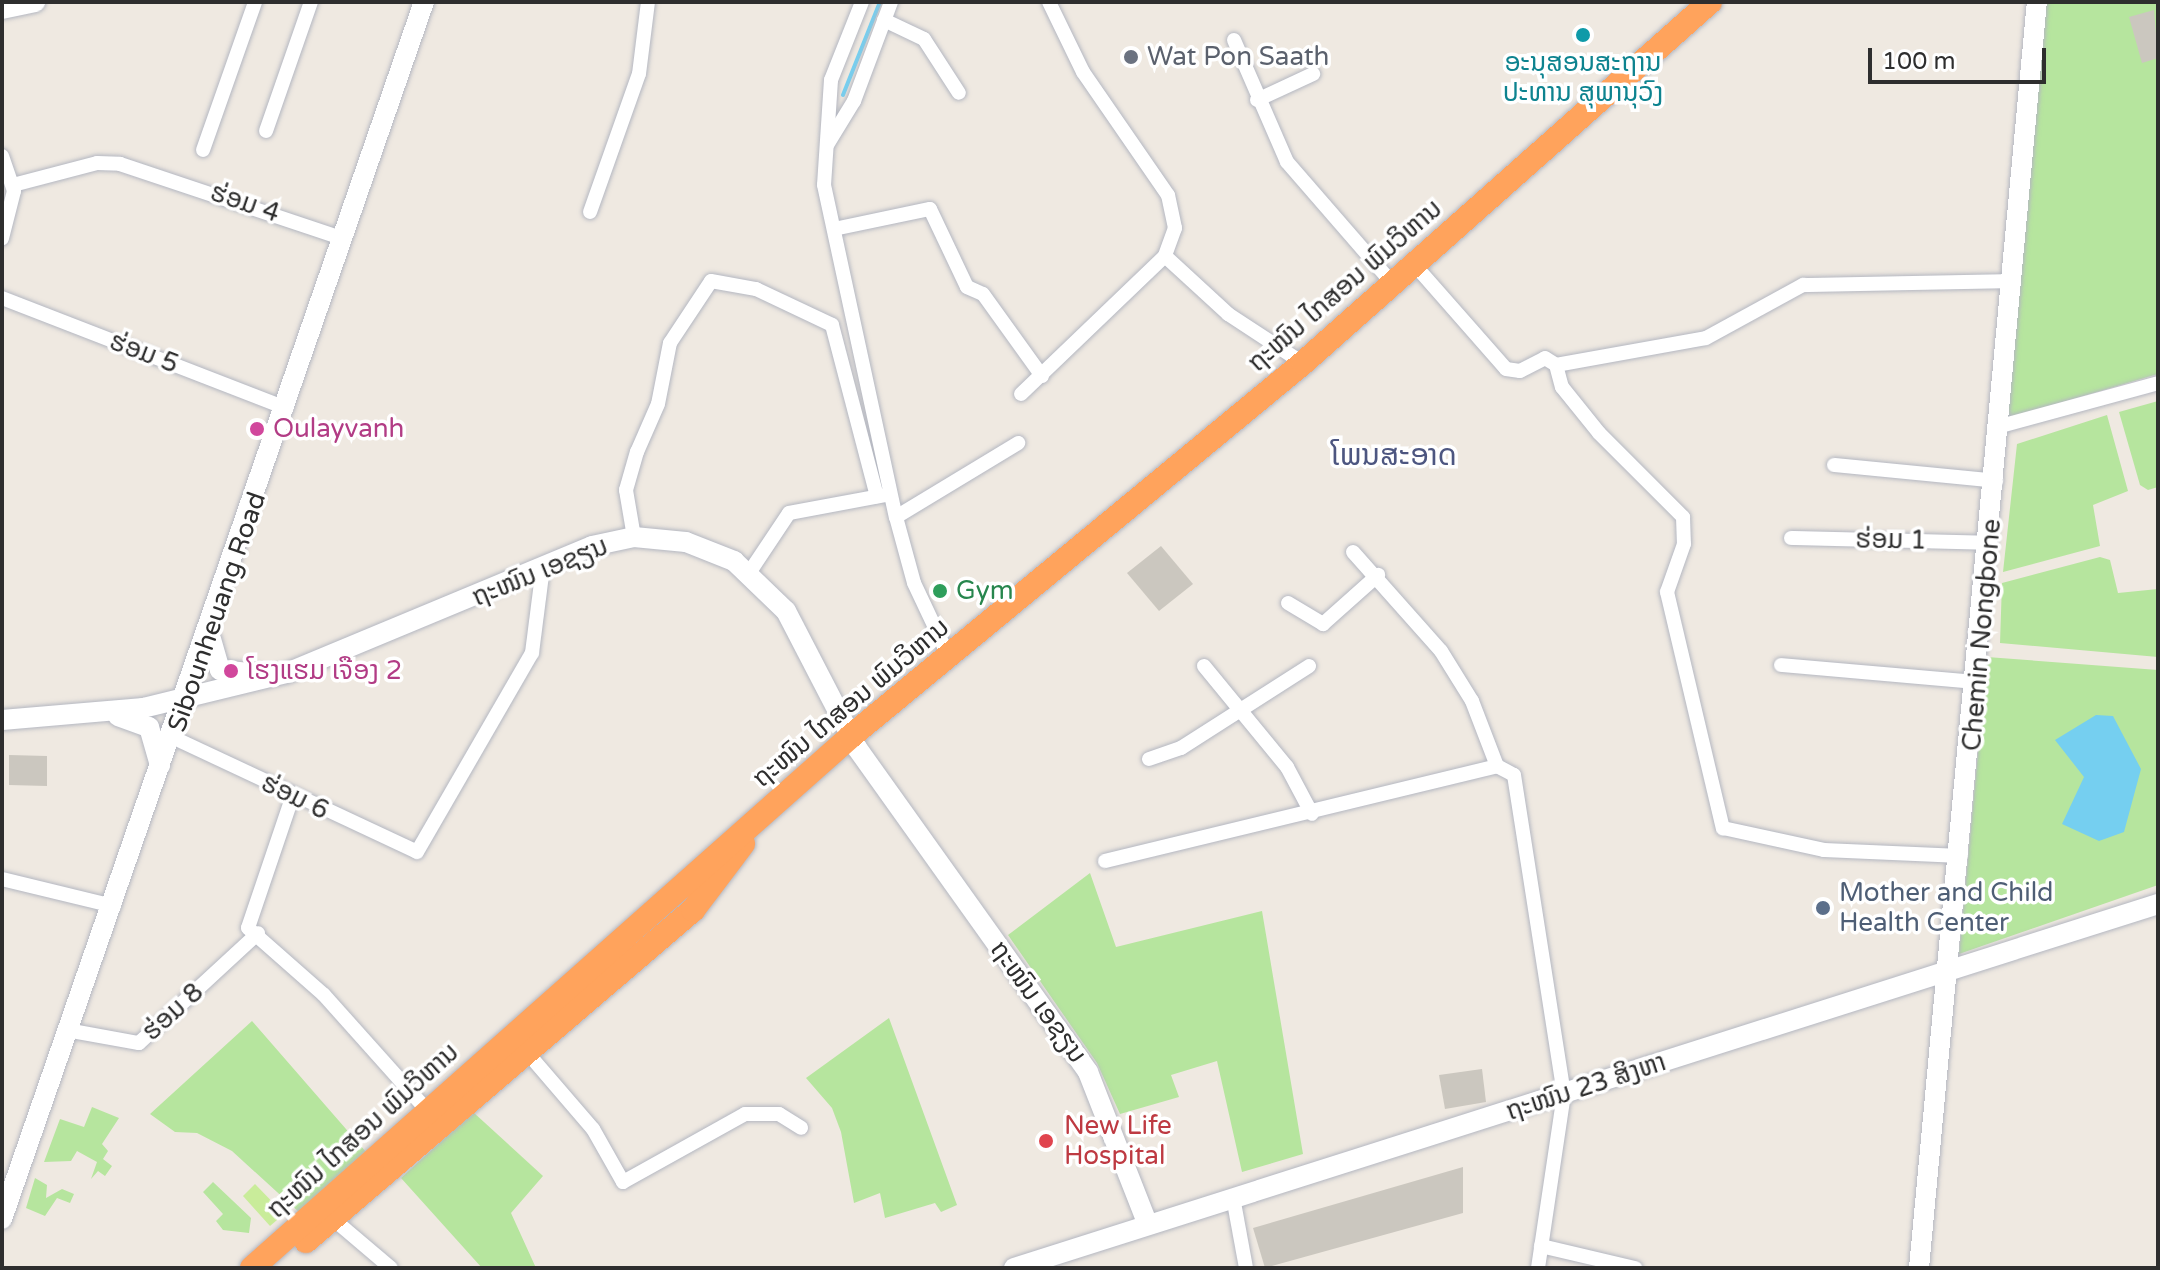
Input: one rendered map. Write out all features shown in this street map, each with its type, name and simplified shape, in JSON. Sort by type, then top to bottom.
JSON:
[{"type":"highway","name":"ຖະໜົນ ໄກສອນ ພົມວິຫານ","points":[[274,1268],[525,1050],[693,910],[742,845],[949,657],[1303,363],[1710,2]]},
{"type":"highway","name":"ຖະໜົນ ໄກສອນ ພົມວິຫານ","points":[[252,1268],[427,1110],[854,742],[1420,271],[1725,2]]},
{"type":"main road","points":[[2,9],[35,2]]},
{"type":"main road","name":"Sibounheuang Road","points":[[2,1219],[72,1031],[188,698],[341,238],[424,2]]},
{"type":"main road","name":"Chemin Nongbone","points":[[1919,1268],[1996,481],[2009,281],[2037,2]]},
{"type":"main road","name":"ຖະໜົນ ເອຊຽນ","points":[[2,720],[94,714],[188,698],[287,673],[543,567],[634,537],[686,542],[749,573],[786,611],[854,742],[1088,1072],[1148,1225]]},
{"type":"main road","points":[[211,631],[220,670],[287,673]]},
{"type":"main road","points":[[94,714],[138,720],[158,737],[155,792]]},
{"type":"main road","name":"ຖະໜົນ 23 ສິງຫາ","points":[[1014,1268],[2158,904]]},
{"type":"street","points":[[203,150],[255,2]]},
{"type":"street","points":[[266,131],[311,2]]},
{"type":"street","points":[[590,212],[639,74],[648,2]]},
{"type":"street","points":[[862,2],[831,80],[824,185],[884,495]]},
{"type":"street","points":[[827,146],[891,2]]},
{"type":"street","points":[[1021,394],[1165,256],[1175,228],[1168,195],[1083,72],[1049,2]]},
{"type":"street","points":[[884,20],[924,39],[959,93]]},
{"type":"street","points":[[1234,40],[1257,100],[1287,162],[1392,283]]},
{"type":"street","points":[[1257,100],[1313,74]]},
{"type":"street","points":[[2,156],[13,185],[2,238]]},
{"type":"street","name":"ຮ່ອມ 4","points":[[13,185],[97,163],[148,170],[341,238]]},
{"type":"street","points":[[834,229],[930,209],[967,287],[983,294],[1042,376]]},
{"type":"street","points":[[1165,256],[1228,314],[1303,363]]},
{"type":"street","points":[[1420,271],[1506,369],[1520,371],[1545,358],[1556,365],[1562,387],[1599,433],[1672,501],[1685,524],[1667,592],[1723,828],[1824,850],[1961,856]]},
{"type":"street","points":[[634,537],[626,490],[637,452],[658,404],[670,343],[711,281],[756,289],[832,325],[884,495],[896,517],[914,583],[949,657]]},
{"type":"street","points":[[1556,365],[1706,338],[1803,285],[2009,281]]},
{"type":"street","name":"ຮ່ອມ 5","points":[[2,298],[286,408]]},
{"type":"street","points":[[2001,426],[2158,383]]},
{"type":"street","points":[[896,517],[1018,443]]},
{"type":"street","points":[[1834,465],[1996,481]]},
{"type":"street","points":[[749,573],[789,513],[884,495]]},
{"type":"street","name":"ຮ່ອມ 1","points":[[1791,538],[1990,543]]},
{"type":"street","points":[[1353,552],[1378,575],[1441,651],[1472,701],[1497,766],[1514,775],[1564,1094],[1538,1268]]},
{"type":"street","name":"ຮ່ອມ 6","points":[[174,738],[417,852],[532,653],[543,567]]},
{"type":"street","points":[[1288,603],[1323,624],[1378,575]]},
{"type":"street","points":[[1781,665],[1977,682]]},
{"type":"street","points":[[1204,666],[1239,706],[1312,814]]},
{"type":"street","points":[[1149,759],[1181,748],[1239,706],[1309,666]]},
{"type":"street","points":[[1105,861],[1312,814],[1497,766]]},
{"type":"street","points":[[293,795],[247,919],[427,1110]]},
{"type":"street","points":[[2,879],[114,906]]},
{"type":"street","name":"ຮ່ອມ 8","points":[[72,1031],[139,1043],[258,933]]},
{"type":"street","points":[[525,1050],[593,1129],[623,1182],[745,1114],[779,1114],[801,1128]]},
{"type":"street","points":[[1233,1197],[1246,1268]]},
{"type":"street","points":[[332,1218],[391,1268]]},
{"type":"street","points":[[1541,1246],[1635,1268]]},
{"type":"green space","points":[[2043,2],[2158,2],[2158,374],[2008,418]]},
{"type":"green space","points":[[2158,401],[2158,487],[2148,490],[2140,485],[2119,412]]},
{"type":"green space","points":[[2107,415],[2128,491],[2093,505],[2100,546],[2003,572],[2017,444]]},
{"type":"green space","points":[[2100,557],[2110,560],[2118,593],[2158,589],[2158,657],[2000,643],[2002,583]]},
{"type":"green space","points":[[1987,657],[2158,670],[2158,885],[1959,954]]},
{"type":"green space","points":[[1090,873],[1116,947],[1262,911],[1303,1154],[1242,1172],[1217,1061],[1171,1075],[1179,1097],[1120,1114],[1097,1063],[1008,935]]},
{"type":"green space","points":[[889,1018],[957,1205],[941,1212],[935,1203],[885,1218],[880,1193],[854,1203],[841,1132],[832,1108],[806,1078]]},
{"type":"green space","points":[[252,1021],[366,1152],[300,1213],[232,1151],[197,1133],[175,1132],[150,1114]]},
{"type":"green space","points":[[92,1107],[119,1118],[102,1144],[108,1151],[103,1159],[112,1166],[105,1176],[98,1171],[91,1179],[97,1162],[77,1151],[71,1161],[44,1162],[60,1119],[84,1127]]},
{"type":"green space","points":[[473,1112],[543,1176],[511,1213],[536,1268],[482,1268],[401,1178]]},
{"type":"green space","points":[[35,1178],[47,1185],[46,1198],[62,1189],[74,1194],[70,1203],[57,1198],[45,1216],[26,1208]]},
{"type":"green space","points":[[213,1182],[251,1218],[249,1233],[223,1230],[216,1221],[223,1214],[203,1192]]},
{"type":"green space","points":[[255,1184],[284,1214],[270,1226],[243,1196]]},
{"type":"water","points":[[2096,715],[2113,716],[2141,769],[2124,832],[2099,841],[2062,824],[2084,777],[2055,740]]},
{"type":"building","points":[[2154,10],[2158,58],[2142,63],[2129,17]]},
{"type":"building","points":[[1161,546],[1193,584],[1159,611],[1127,573]]},
{"type":"building","points":[[9,755],[47,756],[47,786],[9,785]]},
{"type":"building","points":[[1482,1069],[1486,1102],[1445,1109],[1439,1075]]},
{"type":"building","points":[[1463,1167],[1463,1213],[1265,1268],[1253,1228]]},
{"type":"waterway","points":[[843,95],[880,2]]},
{"type":"place","name":"ອະນຸສອນສະຖານ ປະທານ ສຸພານຸວົງ","points":[[1583,35]]},
{"type":"place","name":"Wat Pon Saath","points":[[1131,57]]},
{"type":"place","name":"Oulayvanh","points":[[257,429]]},
{"type":"place","name":"Gym","points":[[940,591]]},
{"type":"place","name":"ໂຮງແຮມ ເຈືອງ 2","points":[[231,671]]},
{"type":"place","name":"Mother and Child Health Center","points":[[1823,908]]},
{"type":"place","name":"New Life Hospital","points":[[1046,1141]]},
{"type":"district","name":"ໂພນສະອາດ","points":[[1394,456]]}]
